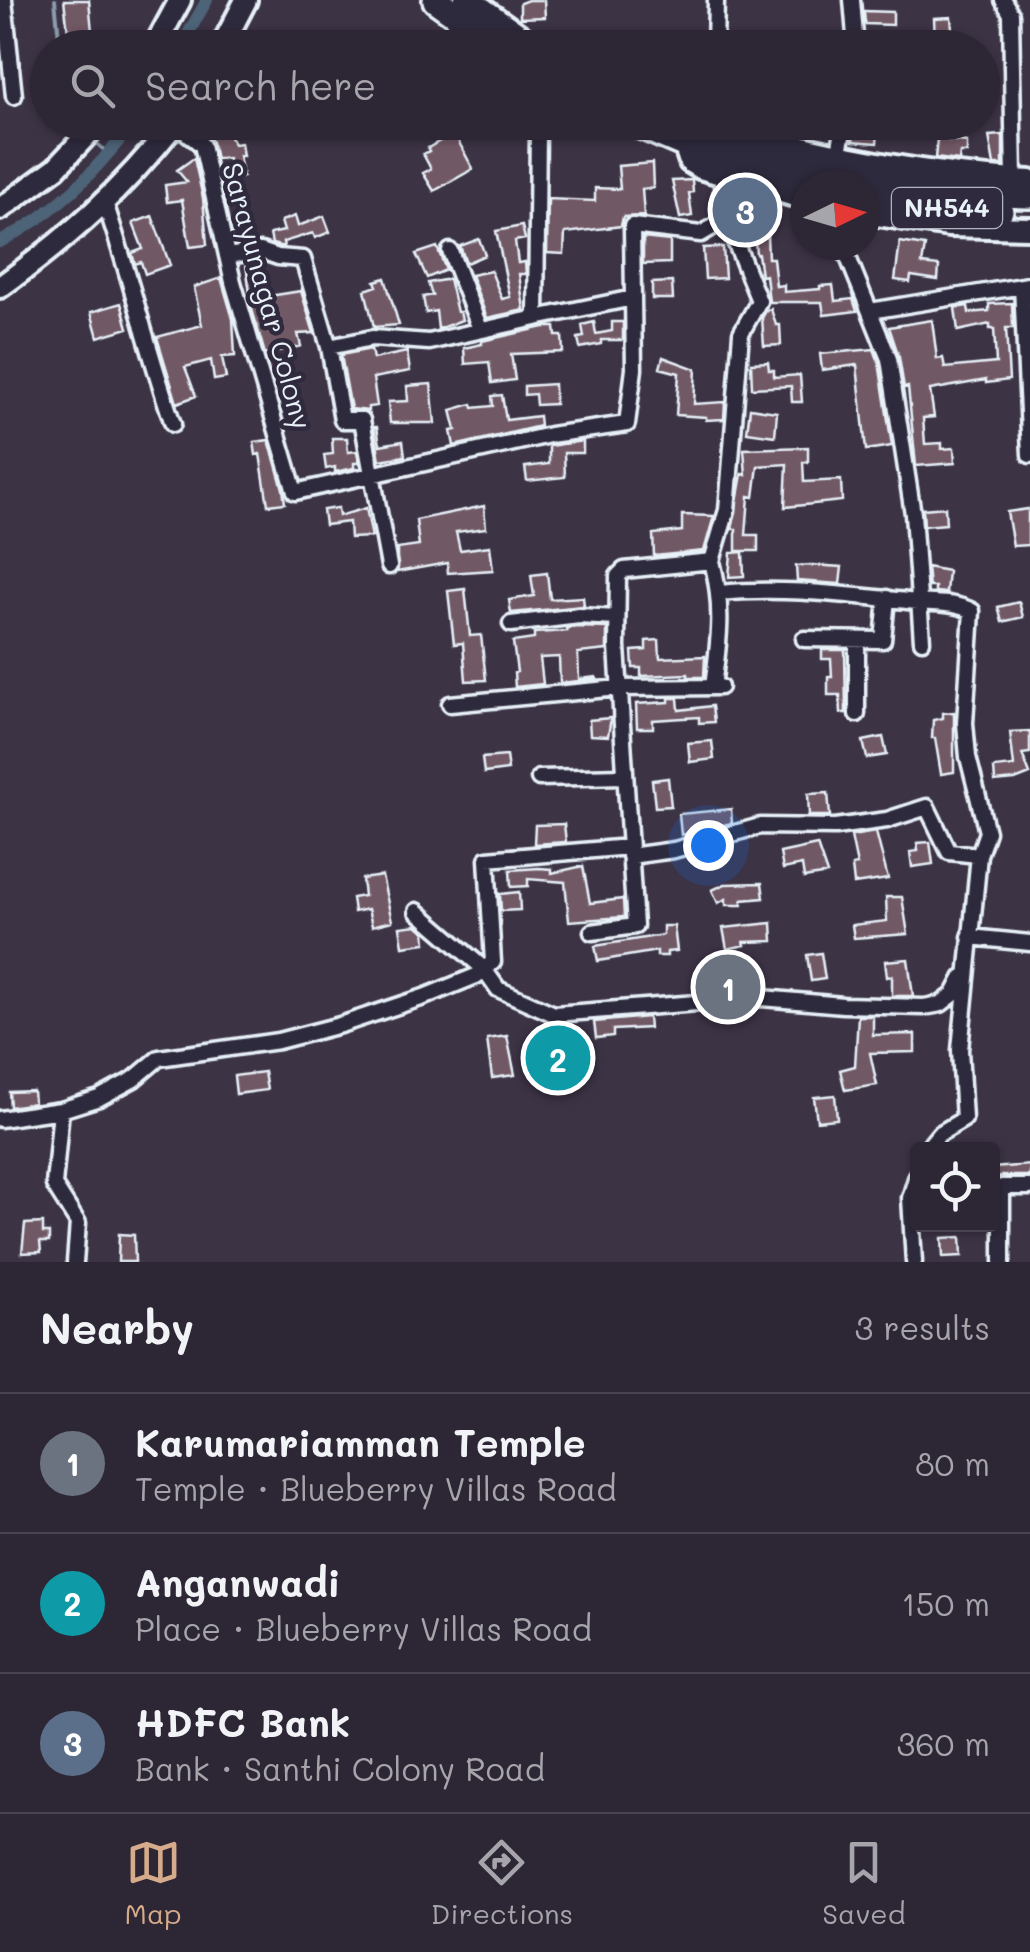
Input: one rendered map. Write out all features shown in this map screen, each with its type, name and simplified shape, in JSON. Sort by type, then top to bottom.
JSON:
[{"type":"highway","points":[[436,0],[478,30]]},
{"type":"highway","points":[[468,0],[509,30]]},
{"type":"highway","name":"NH544","points":[[690,140],[726,162],[790,172]]},
{"type":"highway","name":"NH544","points":[[880,184],[929,190],[1025,185]]},
{"type":"highway","name":"NH544","points":[[880,200],[963,210],[1030,211]]},
{"type":"street","points":[[4,0],[14,96]]},
{"type":"street","points":[[164,30],[180,0]]},
{"type":"street","points":[[230,30],[246,0]]},
{"type":"street","points":[[715,30],[716,0]]},
{"type":"street","points":[[852,0],[854,30]]},
{"type":"street","points":[[782,140],[838,156],[1025,185],[1011,14],[1003,0]]},
{"type":"street","points":[[0,209],[56,168],[82,140]]},
{"type":"street","points":[[0,287],[65,240],[105,203],[161,140]]},
{"type":"street","name":"Sarayunagar Colony","points":[[196,140],[202,145],[227,256],[294,492],[371,474]]},
{"type":"street","points":[[536,318],[538,140]]},
{"type":"street","points":[[682,140],[690,162],[790,195]]},
{"type":"street","points":[[838,156],[841,140]]},
{"type":"street","points":[[450,704],[619,688],[716,687],[720,593],[712,561],[727,510],[741,333],[759,302],[728,226],[721,200],[723,175]]},
{"type":"street","points":[[105,203],[130,277],[142,334],[173,424]]},
{"type":"street","points":[[880,215],[949,226],[1030,228]]},
{"type":"street","points":[[371,474],[550,435],[627,424],[634,369],[632,226],[701,234],[728,226]]},
{"type":"street","points":[[227,256],[261,251],[278,258],[303,260],[329,348],[342,420],[362,420],[388,566]]},
{"type":"street","points":[[450,251],[480,329]]},
{"type":"street","points":[[849,260],[889,359],[913,514],[922,641]]},
{"type":"street","points":[[870,310],[1026,286],[1030,455]]},
{"type":"street","points":[[329,348],[372,338],[429,342],[633,298]]},
{"type":"street","points":[[592,932],[635,926],[619,688],[618,576],[624,570],[712,561]]},
{"type":"street","points":[[720,593],[745,590],[958,604],[973,615],[964,723],[968,757],[987,832],[978,855],[966,972],[960,1050],[964,1119],[932,1142]]},
{"type":"street","points":[[804,640],[883,640],[887,598]]},
{"type":"street","points":[[511,624],[579,616],[617,618]]},
{"type":"street","points":[[856,640],[857,714]]},
{"type":"street","points":[[539,778],[624,776]]},
{"type":"street","points":[[0,1100],[3,1117],[61,1110],[99,1098],[134,1079],[159,1058],[278,1041],[340,1026],[476,976],[492,962],[487,859],[674,850],[760,826],[835,827],[888,820],[927,807],[949,852],[978,855]]},
{"type":"street","points":[[417,912],[484,969],[498,989],[554,1014],[762,998],[924,1007],[941,1004],[954,994],[966,972]]},
{"type":"street","points":[[970,936],[1030,943]]},
{"type":"street","points":[[61,1110],[54,1185],[78,1223],[74,1262]]},
{"type":"street","points":[[1002,1262],[1002,1187],[1030,1187]]},
{"type":"street","points":[[912,1232],[914,1262]]},
{"type":"building","points":[[64,0],[89,0],[92,30],[68,30]]},
{"type":"building","points":[[544,0],[545,17],[520,18],[520,3]]},
{"type":"building","points":[[864,11],[893,12],[893,25],[865,24]]},
{"type":"building","points":[[951,17],[952,30],[935,30],[934,18]]},
{"type":"building","points":[[1003,135],[1003,165],[994,165],[990,140],[1000,140]]},
{"type":"building","points":[[442,140],[458,140],[473,169],[434,191],[423,173],[431,169],[423,154]]},
{"type":"building","points":[[937,140],[967,142],[967,153],[960,153],[959,161],[935,158]]},
{"type":"building","points":[[212,142],[241,143],[243,177],[232,180],[228,158],[216,159]]},
{"type":"building","points":[[194,158],[207,245],[190,247],[182,200],[167,202],[165,185],[187,182],[177,170]]},
{"type":"building","points":[[652,163],[653,188],[642,189],[644,216],[623,217],[621,226],[565,233],[564,254],[547,253],[548,199],[595,201],[595,188],[620,189],[618,166]]},
{"type":"building","points":[[692,180],[692,216],[680,218],[672,181]]},
{"type":"building","points":[[741,194],[771,203],[760,233],[767,233],[768,258],[773,258],[776,286],[784,285],[784,292],[833,285],[835,301],[853,299],[857,311],[824,315],[822,302],[769,302],[766,275],[761,276],[756,254],[754,227],[747,229],[739,204]]},
{"type":"building","points":[[152,216],[170,265],[145,274],[141,262],[135,264],[132,253],[143,249],[133,223]]},
{"type":"building","points":[[295,216],[298,226],[324,216],[330,232],[283,242],[284,247],[272,244],[270,234],[284,231],[281,221]]},
{"type":"building","points":[[522,226],[525,239],[515,241],[518,263],[525,262],[526,274],[519,274],[524,310],[487,318],[471,275],[491,271],[502,299],[510,297],[496,231]]},
{"type":"building","points":[[643,238],[670,241],[670,263],[643,264]]},
{"type":"building","points":[[479,239],[485,255],[466,263],[460,246]]},
{"type":"building","points":[[900,242],[925,246],[922,264],[939,266],[938,280],[911,276],[910,282],[895,280]]},
{"type":"building","points":[[437,247],[446,270],[427,278],[416,254]]},
{"type":"building","points":[[723,247],[725,278],[705,279],[703,248]]},
{"type":"building","points":[[261,262],[263,297],[301,291],[314,333],[298,334],[301,346],[265,354],[252,309],[246,264]]},
{"type":"building","points":[[221,278],[233,319],[235,356],[222,357],[226,378],[214,380],[211,360],[185,367],[196,396],[177,403],[157,337],[202,325],[194,287]]},
{"type":"building","points":[[385,278],[399,325],[374,327],[365,290]]},
{"type":"building","points":[[449,279],[462,320],[438,329],[436,311],[426,313],[423,297],[432,295],[428,283]]},
{"type":"building","points":[[672,282],[673,299],[652,299],[652,283]]},
{"type":"building","points":[[121,303],[128,328],[98,337],[91,312]]},
{"type":"building","points":[[1012,303],[1013,328],[1006,328],[1009,380],[930,390],[934,417],[923,418],[925,444],[942,443],[942,449],[954,448],[955,463],[916,466],[908,387],[904,388],[889,327],[932,320],[937,359],[943,358],[945,368],[996,363],[994,329],[990,329],[990,324],[958,331],[955,308],[968,306],[969,313],[989,311],[989,304]]},
{"type":"building","points":[[771,309],[776,325],[780,325],[781,345],[764,346],[762,318]]},
{"type":"building","points":[[594,322],[596,334],[612,331],[612,322],[623,322],[623,340],[601,340],[601,344],[580,348],[578,338],[584,337],[582,325]]},
{"type":"building","points":[[555,327],[556,336],[562,336],[563,352],[511,354],[515,380],[492,383],[489,362],[465,364],[464,348]]},
{"type":"building","points":[[371,349],[373,359],[407,352],[410,371],[373,378],[377,406],[368,407],[368,411],[351,409],[341,355]]},
{"type":"building","points":[[874,349],[892,446],[866,450],[857,365],[822,370],[820,354]]},
{"type":"building","points":[[663,357],[696,369],[694,404],[725,402],[724,419],[676,415],[679,373],[660,368]]},
{"type":"building","points":[[768,362],[774,377],[800,375],[802,402],[792,402],[791,386],[752,388],[751,363]]},
{"type":"building","points":[[431,384],[435,423],[390,423],[388,402],[408,401],[407,386]]},
{"type":"building","points":[[554,384],[555,404],[536,405],[535,394],[524,395],[524,386]]},
{"type":"building","points":[[502,395],[506,420],[539,416],[540,426],[454,446],[451,431],[456,430],[451,410],[472,404],[473,408],[493,406],[492,396]]},
{"type":"building","points":[[750,408],[777,412],[775,436],[747,432]]},
{"type":"building","points":[[374,427],[380,445],[403,441],[405,456],[380,460]]},
{"type":"building","points":[[332,438],[347,438],[348,452],[357,451],[359,463],[354,463],[354,468],[335,472],[335,467],[326,469],[324,455],[333,454]]},
{"type":"building","points":[[269,440],[285,503],[268,505],[260,454],[256,455],[254,442]]},
{"type":"building","points":[[583,441],[583,453],[564,453],[565,477],[527,481],[525,467],[549,464],[549,446]]},
{"type":"building","points":[[808,447],[808,462],[803,462],[804,482],[841,480],[842,501],[785,507],[787,464],[758,466],[754,497],[749,496],[746,535],[758,535],[758,551],[736,551],[736,529],[732,529],[742,474],[746,475],[744,449]]},
{"type":"building","points":[[484,506],[486,528],[456,532],[460,550],[490,546],[493,570],[448,573],[447,563],[397,572],[397,549],[419,546],[416,520]]},
{"type":"building","points":[[945,507],[946,524],[924,526],[923,509]]},
{"type":"building","points":[[338,508],[339,516],[366,508],[372,537],[350,538],[349,522],[325,525],[323,510]]},
{"type":"building","points":[[1028,509],[1028,545],[1013,546],[1007,512]]},
{"type":"building","points":[[682,515],[714,516],[704,551],[654,556],[653,534],[682,531]]},
{"type":"building","points":[[743,552],[744,576],[729,577],[731,553]]},
{"type":"building","points":[[796,566],[842,567],[840,584],[797,581]]},
{"type":"building","points":[[927,567],[948,571],[946,593],[929,587]]},
{"type":"building","points":[[547,573],[550,599],[583,597],[584,606],[511,613],[509,600],[534,596],[531,575]]},
{"type":"building","points":[[465,589],[470,636],[481,635],[486,680],[466,681],[463,643],[454,644],[448,591]]},
{"type":"building","points":[[1019,602],[1023,617],[1002,622],[998,607]]},
{"type":"building","points":[[607,628],[607,650],[578,653],[579,679],[597,679],[560,683],[559,657],[540,658],[543,684],[515,687],[513,642],[534,639],[534,633]]},
{"type":"building","points":[[659,640],[660,658],[705,656],[704,677],[641,676],[641,668],[633,668],[632,651],[646,650],[646,641]]},
{"type":"building","points":[[822,650],[845,650],[846,713],[841,713],[840,695],[828,695],[831,659],[822,659]]},
{"type":"building","points":[[669,698],[678,698],[679,710],[712,706],[714,722],[699,723],[699,717],[653,720],[653,728],[637,728],[636,704],[669,702]]},
{"type":"building","points":[[954,712],[954,772],[941,774],[932,738],[933,720]]},
{"type":"building","points":[[611,718],[608,736],[590,735],[589,720]]},
{"type":"building","points":[[1030,731],[1030,753],[1022,754],[1030,774],[995,782],[994,768],[1014,766],[1010,732]]},
{"type":"building","points":[[883,737],[887,755],[867,758],[863,741]]},
{"type":"building","points":[[712,741],[714,759],[690,762],[688,743]]},
{"type":"building","points":[[506,756],[508,770],[484,773],[482,758]]},
{"type":"building","points":[[668,778],[671,806],[655,807],[652,780]]},
{"type":"building","points":[[828,793],[830,816],[809,816],[808,794]]},
{"type":"building","points":[[731,809],[732,823],[681,835],[679,814]]},
{"type":"building","points":[[564,824],[566,842],[534,844],[535,825]]},
{"type":"building","points":[[876,832],[888,879],[854,884],[852,866],[857,865],[851,836]]},
{"type":"building","points":[[930,842],[933,864],[912,867],[910,852],[918,851],[917,843]]},
{"type":"building","points":[[817,845],[827,874],[804,878],[802,865],[783,869],[780,853]]},
{"type":"building","points":[[583,866],[590,903],[623,899],[624,917],[569,921],[565,882],[528,879],[528,886],[511,887],[510,870],[539,868],[552,869],[552,873]]},
{"type":"building","points":[[382,876],[392,921],[372,926],[368,909],[354,912],[352,898],[364,896],[362,879]]},
{"type":"building","points":[[762,883],[764,898],[742,900],[742,905],[726,905],[726,899],[718,903],[712,890],[725,884]]},
{"type":"building","points":[[519,892],[520,910],[501,911],[500,894]]},
{"type":"building","points":[[886,897],[902,897],[908,934],[854,938],[852,925],[887,921]]},
{"type":"building","points":[[772,923],[773,941],[744,942],[745,945],[727,949],[723,928]]},
{"type":"building","points":[[417,925],[425,932],[426,943],[403,946],[400,927]]},
{"type":"building","points":[[663,926],[674,926],[677,951],[667,952],[667,956],[657,956],[657,951],[598,961],[595,946],[663,935]]},
{"type":"building","points":[[821,953],[825,979],[811,981],[807,955]]},
{"type":"building","points":[[908,959],[913,996],[892,996],[892,976],[887,977],[885,961]]},
{"type":"building","points":[[858,1016],[873,1016],[873,1035],[915,1034],[915,1052],[870,1053],[877,1085],[845,1090],[840,1070],[855,1066]]},
{"type":"building","points":[[648,1017],[649,1028],[613,1030],[613,1036],[596,1038],[594,1022]]},
{"type":"building","points":[[507,1036],[515,1075],[492,1078],[487,1039]]},
{"type":"building","points":[[555,1043],[571,1066],[561,1073],[545,1050]]},
{"type":"building","points":[[264,1072],[267,1090],[236,1094],[234,1076]]},
{"type":"building","points":[[33,1091],[34,1103],[10,1107],[9,1092]]},
{"type":"building","points":[[835,1095],[837,1119],[817,1121],[814,1097]]},
{"type":"building","points":[[1030,1165],[1030,1176],[1000,1177],[1000,1167]]},
{"type":"building","points":[[43,1223],[43,1233],[49,1233],[49,1242],[40,1242],[41,1252],[22,1253],[25,1224]]},
{"type":"building","points":[[119,1234],[134,1235],[135,1262],[118,1262]]},
{"type":"building","points":[[961,1237],[962,1256],[943,1257],[942,1238]]},
{"type":"waterway","points":[[55,0],[58,30]]},
{"type":"waterway","points":[[190,30],[207,0]]},
{"type":"waterway","points":[[0,242],[40,218],[74,190],[119,140]]},
{"type":"waterway","points":[[96,143],[109,154]]},
{"type":"place","name":"HDFC Bank","points":[[745,210]]},
{"type":"place","name":"Karumariamman Temple","points":[[728,987]]},
{"type":"place","name":"Anganwadi","points":[[558,1058]]}]
